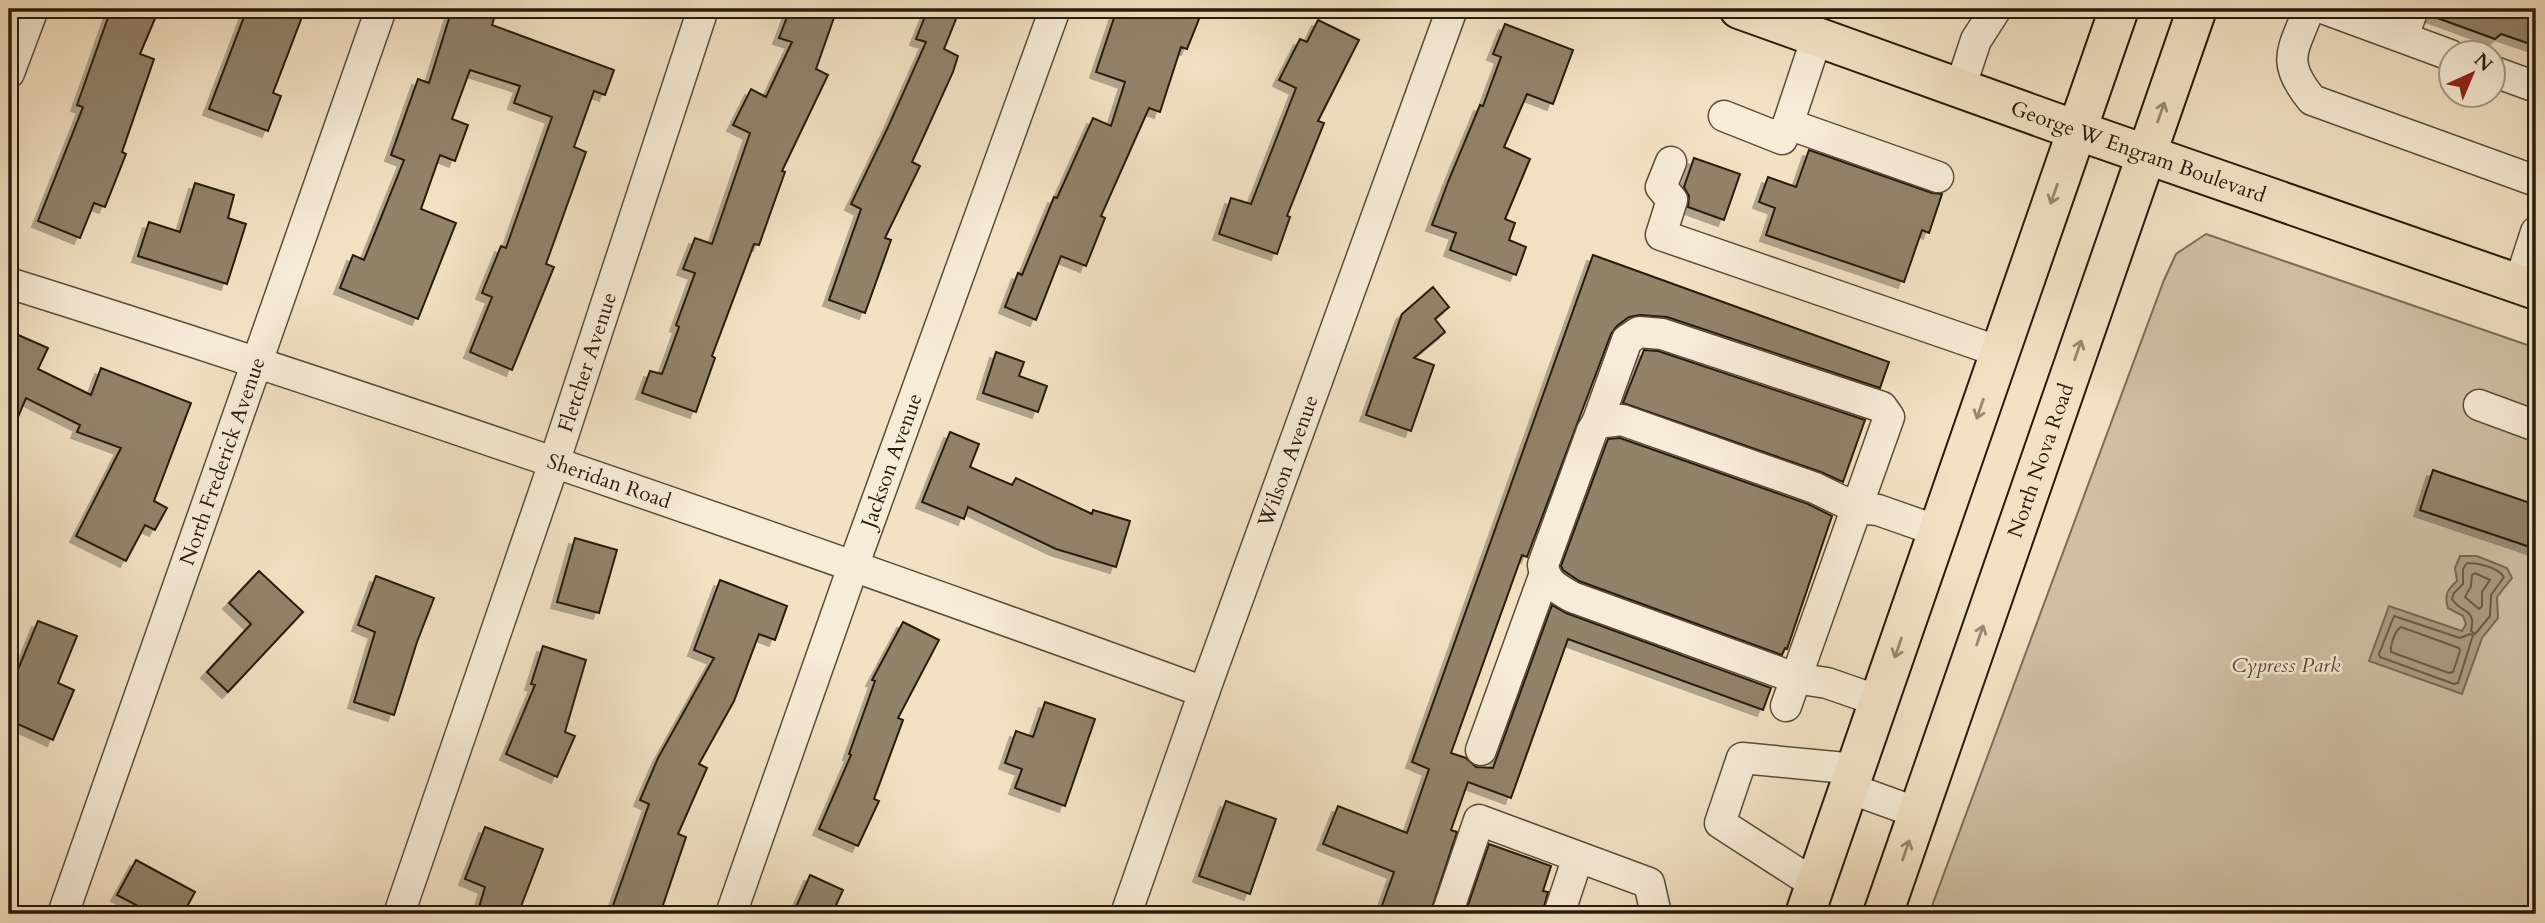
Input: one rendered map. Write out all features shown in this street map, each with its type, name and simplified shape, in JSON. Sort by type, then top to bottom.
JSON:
[{"type":"main road","name":"George W Engram Boulevard","points":[[1739,9],[1805,25],[1961,88],[2076,130],[2527,287]]},
{"type":"main road","points":[[1811,900],[2119,9]]},
{"type":"main road","name":"North Nova Road","points":[[1883,914],[2197,9]]},
{"type":"street","points":[[9,73],[33,9]]},
{"type":"street","name":"North Frederick Avenue","points":[[63,914],[381,9]]},
{"type":"street","name":"Fletcher Avenue","points":[[399,914],[554,463],[703,9]]},
{"type":"street","name":"Jackson Avenue","points":[[732,914],[854,565],[1055,9]]},
{"type":"street","name":"Wilson Avenue","points":[[1126,914],[1452,9]]},
{"type":"street","points":[[1961,88],[1976,40],[1996,9]]},
{"type":"street","points":[[2309,9],[2291,57],[2298,82],[2312,100],[2536,181]]},
{"type":"street","points":[[2325,9],[2436,49]]},
{"type":"street","points":[[2403,37],[2413,9]]},
{"type":"street","points":[[1724,116],[1782,139],[1788,124],[1805,25]]},
{"type":"street","points":[[2506,76],[2536,88]]},
{"type":"street","points":[[1788,124],[1938,177]]},
{"type":"street","points":[[1671,162],[1661,187],[1672,200],[1661,235],[2000,352]]},
{"type":"street","points":[[2527,287],[2536,232]]},
{"type":"street","name":"Sheridan Road","points":[[9,282],[256,360],[854,565],[1204,692]]},
{"type":"street","points":[[1481,750],[1544,576],[1543,565],[1592,431],[1627,340],[1639,332],[1662,334],[1882,407],[1889,417],[1786,706]]},
{"type":"street","points":[[2479,405],[2536,426]]},
{"type":"street","points":[[1597,423],[1622,420],[1815,488],[1856,508],[1878,510],[1938,531]]},
{"type":"street","points":[[1544,576],[1553,586],[1572,597],[1795,678],[1827,683],[1879,701]]},
{"type":"street","points":[[1811,900],[1720,822],[1742,758],[1852,778],[1918,814]]},
{"type":"street","points":[[1447,914],[1479,821],[1649,883],[1656,914]]},
{"type":"street","points":[[1559,914],[1578,857]]},
{"type":"green space","name":"Cypress Park","points":[[2206,234],[2536,348],[2536,914],[1929,914],[2164,280],[2176,254]]},
{"type":"water","points":[[2460,556],[2477,556],[2507,568],[2512,578],[2497,597],[2498,618],[2482,638],[2462,694],[2369,661],[2389,606],[2462,631],[2466,624],[2463,616],[2448,608],[2446,600],[2449,590],[2457,581],[2455,568]]},
{"type":"building","points":[[111,9],[159,9],[140,54],[154,59],[122,152],[126,154],[105,207],[94,203],[80,238],[38,221],[83,107],[77,105]]},
{"type":"building","points":[[247,9],[305,9],[273,93],[281,96],[268,131],[209,109]]},
{"type":"building","points":[[452,9],[497,9],[492,25],[614,70],[605,95],[594,91],[574,147],[586,152],[546,264],[554,267],[512,370],[470,352],[492,297],[482,293],[501,246],[506,248],[552,117],[514,103],[520,86],[470,70],[452,119],[468,125],[455,161],[440,155],[421,209],[456,223],[418,319],[340,288],[353,255],[364,260],[404,160],[391,155],[418,79],[429,83]]},
{"type":"building","points":[[790,9],[837,9],[816,69],[828,75],[782,171],[785,172],[759,245],[754,244],[712,356],[715,358],[696,412],[642,393],[650,371],[662,374],[695,273],[683,269],[695,238],[712,244],[750,133],[733,125],[751,89],[766,97],[792,42],[779,38]]},
{"type":"building","points":[[928,9],[960,9],[944,49],[958,56],[912,162],[920,166],[885,238],[891,240],[865,313],[829,300],[861,209],[851,204],[926,42],[916,39]]},
{"type":"building","points":[[1117,9],[1203,9],[1187,49],[1181,47],[1160,112],[1149,108],[1101,216],[1105,218],[1086,266],[1061,256],[1036,320],[1005,307],[1018,273],[1022,275],[1054,197],[1057,198],[1093,118],[1111,126],[1125,82],[1096,72]]},
{"type":"building","points":[[2430,9],[2536,9],[2536,46],[2501,34],[2492,38],[2429,15]]},
{"type":"building","points":[[1318,20],[1359,40],[1318,121],[1324,123],[1287,216],[1290,217],[1277,254],[1219,234],[1231,198],[1251,204],[1296,88],[1279,80],[1300,39],[1307,42]]},
{"type":"building","points":[[1505,24],[1573,50],[1553,104],[1527,94],[1504,147],[1530,159],[1505,219],[1515,223],[1509,240],[1526,247],[1516,275],[1450,250],[1456,233],[1432,225],[1501,57],[1493,54]]},
{"type":"building","points":[[1809,150],[1932,193],[1942,194],[1929,233],[1922,230],[1904,282],[1766,235],[1775,208],[1759,202],[1768,177],[1796,187]]},
{"type":"building","points":[[1694,158],[1740,174],[1724,220],[1688,207],[1689,196],[1684,187]]},
{"type":"building","points":[[195,183],[234,195],[228,218],[246,224],[227,284],[138,256],[149,222],[180,232]]},
{"type":"building","points":[[1593,255],[1889,362],[1880,388],[1667,317],[1640,315],[1629,317],[1617,326],[1611,334],[1527,557],[1522,555],[1451,753],[1466,758],[1476,767],[1493,768],[1552,605],[1566,613],[1771,688],[1763,710],[1568,639],[1511,798],[1468,782],[1451,830],[1457,832],[1430,914],[1379,914],[1394,872],[1323,844],[1338,806],[1407,833],[1429,769],[1412,762]]},
{"type":"building","points":[[1433,287],[1449,307],[1435,319],[1445,332],[1414,358],[1434,365],[1411,431],[1366,415],[1402,314]]},
{"type":"building","points":[[9,331],[48,348],[38,369],[91,395],[101,368],[191,403],[154,501],[167,508],[155,530],[145,525],[126,561],[76,536],[121,448],[77,432],[80,425],[26,398],[9,438]]},
{"type":"building","points":[[1644,350],[1658,351],[1865,420],[1843,482],[1623,403]]},
{"type":"building","points":[[996,352],[1024,362],[1019,376],[1047,386],[1038,412],[983,393]]},
{"type":"building","points":[[950,432],[979,444],[970,467],[1012,485],[1016,478],[1092,514],[1093,510],[1130,521],[1116,567],[1056,549],[968,507],[964,519],[922,502]]},
{"type":"building","points":[[1620,438],[1808,504],[1832,516],[1787,649],[1785,648],[1782,655],[1579,581],[1563,570],[1561,566],[1608,439]]},
{"type":"building","points":[[2433,470],[2536,505],[2536,549],[2420,510]]},
{"type":"building","points":[[575,538],[617,550],[599,613],[557,602]]},
{"type":"building","points":[[259,571],[303,612],[228,692],[207,672],[251,624],[229,603]]},
{"type":"building","points":[[376,576],[434,598],[394,715],[354,702],[375,632],[358,625]]},
{"type":"building","points":[[720,580],[787,606],[775,640],[759,634],[734,701],[699,764],[707,768],[678,834],[686,837],[660,914],[610,914],[649,804],[640,800],[658,758],[714,658],[694,650]]},
{"type":"building","points":[[38,621],[77,636],[58,683],[74,690],[53,740],[9,720],[9,691]]},
{"type":"building","points":[[903,622],[939,640],[898,718],[903,720],[874,799],[879,801],[858,846],[819,829],[851,755],[849,754],[875,681],[872,680]]},
{"type":"building","points":[[543,646],[586,660],[565,732],[575,736],[557,777],[506,754],[535,685],[531,684]]},
{"type":"building","points":[[1045,702],[1095,719],[1065,806],[1015,788],[1022,769],[1005,763],[1016,731],[1033,737]]},
{"type":"building","points":[[1226,801],[1276,819],[1250,894],[1199,876]]},
{"type":"building","points":[[485,827],[543,849],[518,914],[477,914],[485,887],[465,879]]},
{"type":"building","points":[[1489,844],[1551,866],[1543,891],[1548,892],[1542,914],[1465,914]]},
{"type":"building","points":[[136,860],[195,892],[183,914],[153,914],[117,895]]},
{"type":"building","points":[[810,875],[843,890],[832,914],[793,914]]}]
